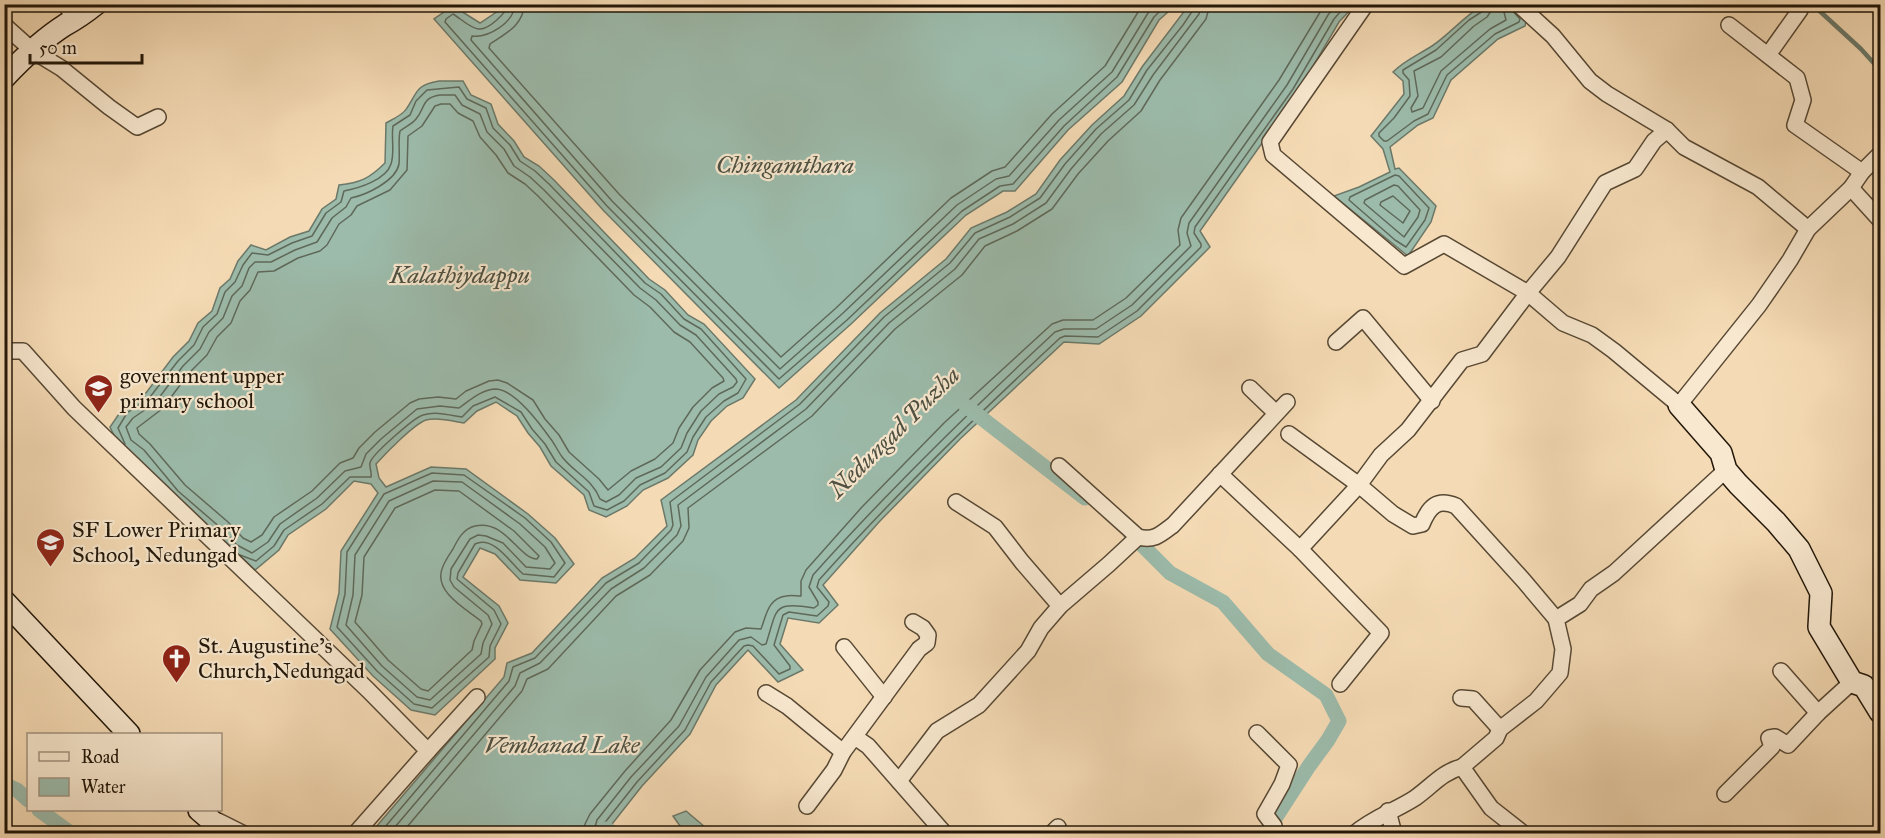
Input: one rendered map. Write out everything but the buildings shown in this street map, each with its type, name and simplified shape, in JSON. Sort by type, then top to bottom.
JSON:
[{"type":"street","points":[[4,78],[64,26],[70,12],[96,4]]},
{"type":"street","points":[[1366,4],[1270,142],[1273,155],[1404,266],[1444,244],[1528,293],[1563,323],[1592,335],[1679,405],[1720,453],[1726,470],[1799,549],[1821,593],[1818,627],[1852,682],[1864,686],[1881,712]]},
{"type":"street","points":[[1518,4],[1553,36],[1590,81],[1607,94],[1667,130],[1684,147],[1758,187],[1808,229]]},
{"type":"street","points":[[1768,55],[1800,10]]},
{"type":"street","points":[[4,25],[33,51],[61,68],[108,107],[137,127],[158,117]]},
{"type":"street","points":[[1729,25],[1797,78],[1803,100],[1795,125],[1862,172]]},
{"type":"street","points":[[1300,549],[1359,485],[1381,455],[1408,430],[1462,360],[1482,354],[1558,256],[1605,183],[1635,169],[1654,141],[1667,130]]},
{"type":"street","points":[[1679,405],[1759,305],[1808,229],[1851,188],[1862,172],[1881,154]]},
{"type":"street","points":[[1851,188],[1881,220]]},
{"type":"street","points":[[1336,342],[1362,318],[1432,401]]},
{"type":"street","points":[[4,351],[23,351],[74,408],[368,690],[428,751]]},
{"type":"street","points":[[1059,466],[1135,539],[1158,537],[1173,525],[1282,408],[1250,388]]},
{"type":"street","points":[[1289,434],[1359,485],[1393,514],[1413,526],[1422,524],[1427,512],[1440,502],[1456,506],[1556,619],[1563,649],[1560,673],[1536,701],[1500,729],[1496,738],[1462,767],[1449,771],[1414,799],[1388,811],[1354,834]]},
{"type":"street","points":[[1556,619],[1580,604],[1591,589],[1614,573],[1726,470]]},
{"type":"street","points":[[1220,474],[1300,549],[1381,633],[1340,684]]},
{"type":"street","points":[[956,502],[994,526],[1060,606]]},
{"type":"street","points":[[900,781],[937,731],[979,705],[1028,651],[1041,628],[1060,606],[1135,539]]},
{"type":"street","points":[[4,602],[127,733]]},
{"type":"street","points":[[807,806],[834,770],[843,752],[919,649],[927,643],[928,635],[924,628],[913,621]]},
{"type":"street","points":[[844,647],[884,697]]},
{"type":"street","points":[[1781,671],[1818,713]]},
{"type":"street","points":[[1725,794],[1772,747],[1769,738],[1775,737],[1788,745],[1852,682]]},
{"type":"street","points":[[766,693],[787,706],[843,752]]},
{"type":"street","points":[[356,834],[477,697]]},
{"type":"street","points":[[1461,698],[1473,699],[1500,729]]},
{"type":"street","points":[[1257,733],[1289,765],[1266,814],[1272,830],[1288,834]]},
{"type":"street","points":[[855,737],[868,746],[945,834]]},
{"type":"street","points":[[1462,767],[1491,808],[1524,834]]},
{"type":"street","points":[[200,811],[227,834]]},
{"type":"street","points":[[200,811],[244,834]]},
{"type":"street","points":[[1388,811],[1393,830],[1397,834]]},
{"type":"water","name":"Chingamthara","points":[[504,4],[1176,5],[1159,20],[1122,82],[1068,130],[1015,191],[1003,191],[966,215],[851,324],[779,388],[603,210],[434,19],[453,6],[480,23]]},
{"type":"water","name":"Vembanad Lake","points":[[1189,5],[1355,5],[1339,22],[1298,92],[1200,231],[1210,247],[1141,316],[1099,344],[1064,342],[960,439],[879,522],[823,585],[838,605],[819,623],[788,618],[780,644],[803,670],[778,682],[748,650],[716,685],[690,734],[642,786],[605,833],[370,834],[504,677],[507,663],[532,653],[602,578],[635,558],[667,526],[661,500],[796,400],[880,313],[946,259],[971,228],[1007,212],[1036,194],[1060,160],[1092,125],[1124,96],[1142,67]]},
{"type":"water","points":[[1483,5],[1513,5],[1527,17],[1525,26],[1498,39],[1451,80],[1433,118],[1418,125],[1390,147],[1395,169],[1399,168],[1436,206],[1431,222],[1408,256],[1334,196],[1390,172],[1383,149],[1371,136],[1404,94],[1403,81],[1393,72],[1439,41]]},
{"type":"water","name":"Kalathiydappu","points":[[439,81],[463,81],[471,95],[491,104],[498,124],[514,141],[524,157],[539,166],[554,180],[649,279],[665,290],[688,315],[704,324],[755,379],[743,398],[727,406],[711,421],[698,440],[693,455],[668,478],[643,490],[627,506],[606,517],[589,510],[584,495],[551,466],[517,416],[496,402],[477,411],[464,423],[440,419],[426,420],[407,433],[380,459],[376,464],[379,478],[386,487],[431,467],[466,469],[528,514],[555,538],[574,564],[556,583],[520,580],[495,554],[480,548],[463,577],[499,606],[508,623],[495,648],[495,659],[435,715],[411,710],[373,676],[330,629],[339,593],[341,551],[378,493],[371,484],[354,481],[326,509],[288,535],[279,550],[255,570],[229,556],[120,448],[110,427],[123,408],[146,393],[173,357],[189,341],[198,323],[212,311],[220,288],[230,279],[238,261],[251,245],[266,250],[290,237],[309,231],[322,209],[336,199],[339,185],[364,179],[385,163],[386,123],[398,117],[405,110],[422,87]]},
{"type":"water","points":[[686,811],[712,833],[685,833],[673,816]]},
{"type":"waterway","points":[[1812,4],[1861,49],[1880,70]]},
{"type":"waterway","points":[[966,406],[1085,498]]},
{"type":"waterway","points":[[1130,533],[1170,573],[1223,602],[1268,654],[1326,695],[1339,721],[1276,817]]},
{"type":"waterway","points":[[4,784],[17,790],[27,799]]},
{"type":"waterway","points":[[40,811],[72,834]]},
{"type":"waterway","points":[[607,829],[614,834]]},
{"type":"place","name":"government upper primary school","points":[[99,414]]},
{"type":"place","name":"SF Lower Primary School, Nedungad","points":[[51,568]]},
{"type":"place","name":"St. Augustine's Church,Nedungad","points":[[177,684]]},
{"type":"water label","name":"Nedungad Puzha","points":[[894,432]]}]
